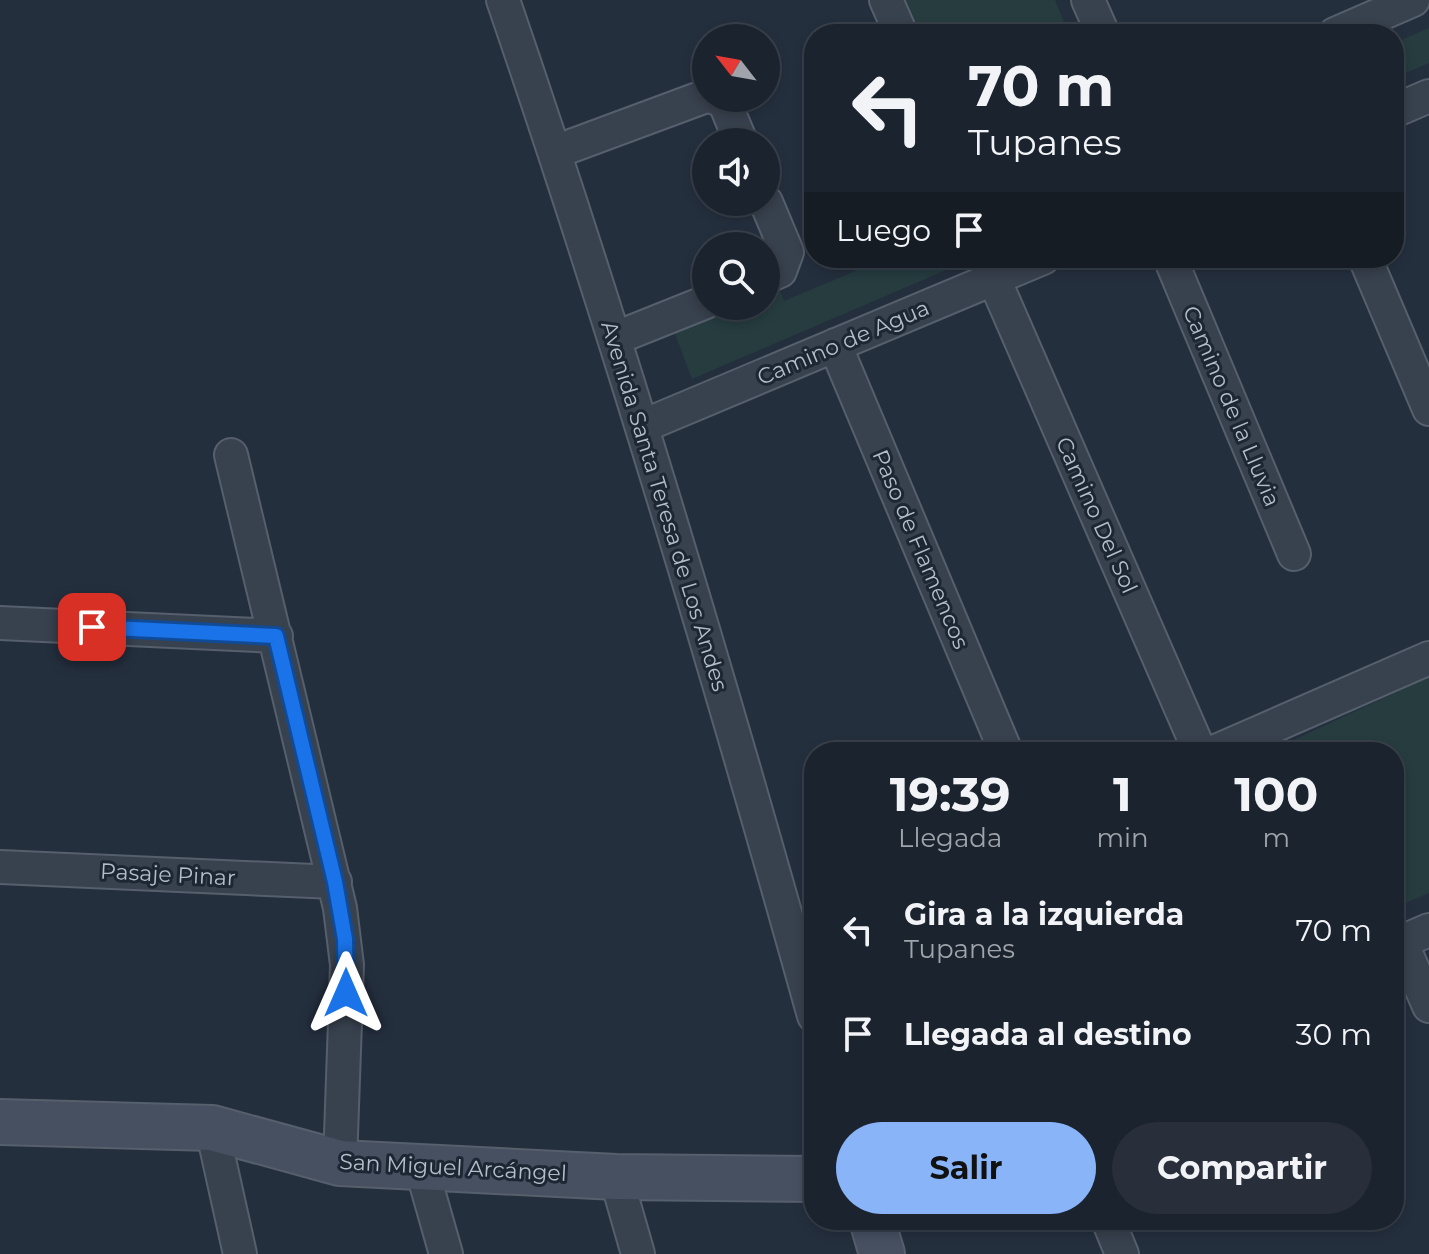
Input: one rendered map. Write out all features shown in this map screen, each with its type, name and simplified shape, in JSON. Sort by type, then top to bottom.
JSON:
[{"type":"street","name":"Avenida Santa Teresa de Los Andes","points":[[503,0],[616,338],[804,971]]},
{"type":"street","points":[[886,0],[897,24]]},
{"type":"street","points":[[1088,0],[1099,24]]},
{"type":"street","points":[[1358,24],[1413,0]]},
{"type":"street","points":[[1404,107],[1429,96]]},
{"type":"street","points":[[555,152],[692,101]]},
{"type":"street","points":[[780,235],[787,252],[780,271]]},
{"type":"street","name":"Camino de Agua","points":[[643,426],[1020,268]]},
{"type":"street","name":"Camino de la Lluvia","points":[[1174,268],[1294,554]]},
{"type":"street","points":[[1369,268],[1429,409]]},
{"type":"street","name":"Camino Del Sol","points":[[994,279],[1196,742]]},
{"type":"street","points":[[616,338],[692,308]]},
{"type":"street","name":"Paso de Flamencos","points":[[835,345],[1002,742]]},
{"type":"street","points":[[231,455],[335,882],[347,965],[340,1163]]},
{"type":"street","points":[[0,623],[276,636]]},
{"type":"street","points":[[1237,742],[1429,658]]},
{"type":"street","name":"Pasaje Pinar","points":[[0,867],[335,882]]},
{"type":"street","points":[[1408,939],[1429,1006]]},
{"type":"street","name":"San Miguel Arcángel","points":[[0,1122],[212,1128],[340,1163],[616,1177],[804,1179]]},
{"type":"street","points":[[212,1128],[240,1254]]},
{"type":"street","points":[[421,1166],[446,1254]]},
{"type":"street","points":[[616,1177],[638,1254]]},
{"type":"street","points":[[875,1230],[882,1254]]},
{"type":"street","points":[[1112,1230],[1122,1254]]},
{"type":"green space","points":[[901,0],[1055,0],[1065,24],[912,24]]},
{"type":"green space","points":[[1429,28],[1429,63],[1404,74],[1404,39]]},
{"type":"green space","points":[[862,268],[951,268],[692,379],[672,326],[692,318],[780,320],[780,290],[784,301]]},
{"type":"green space","points":[[1429,677],[1429,893],[1404,904],[1404,742],[1289,742]]},
{"type":"route","points":[[92,627],[276,636],[335,882],[345,939],[346,993]]}]
